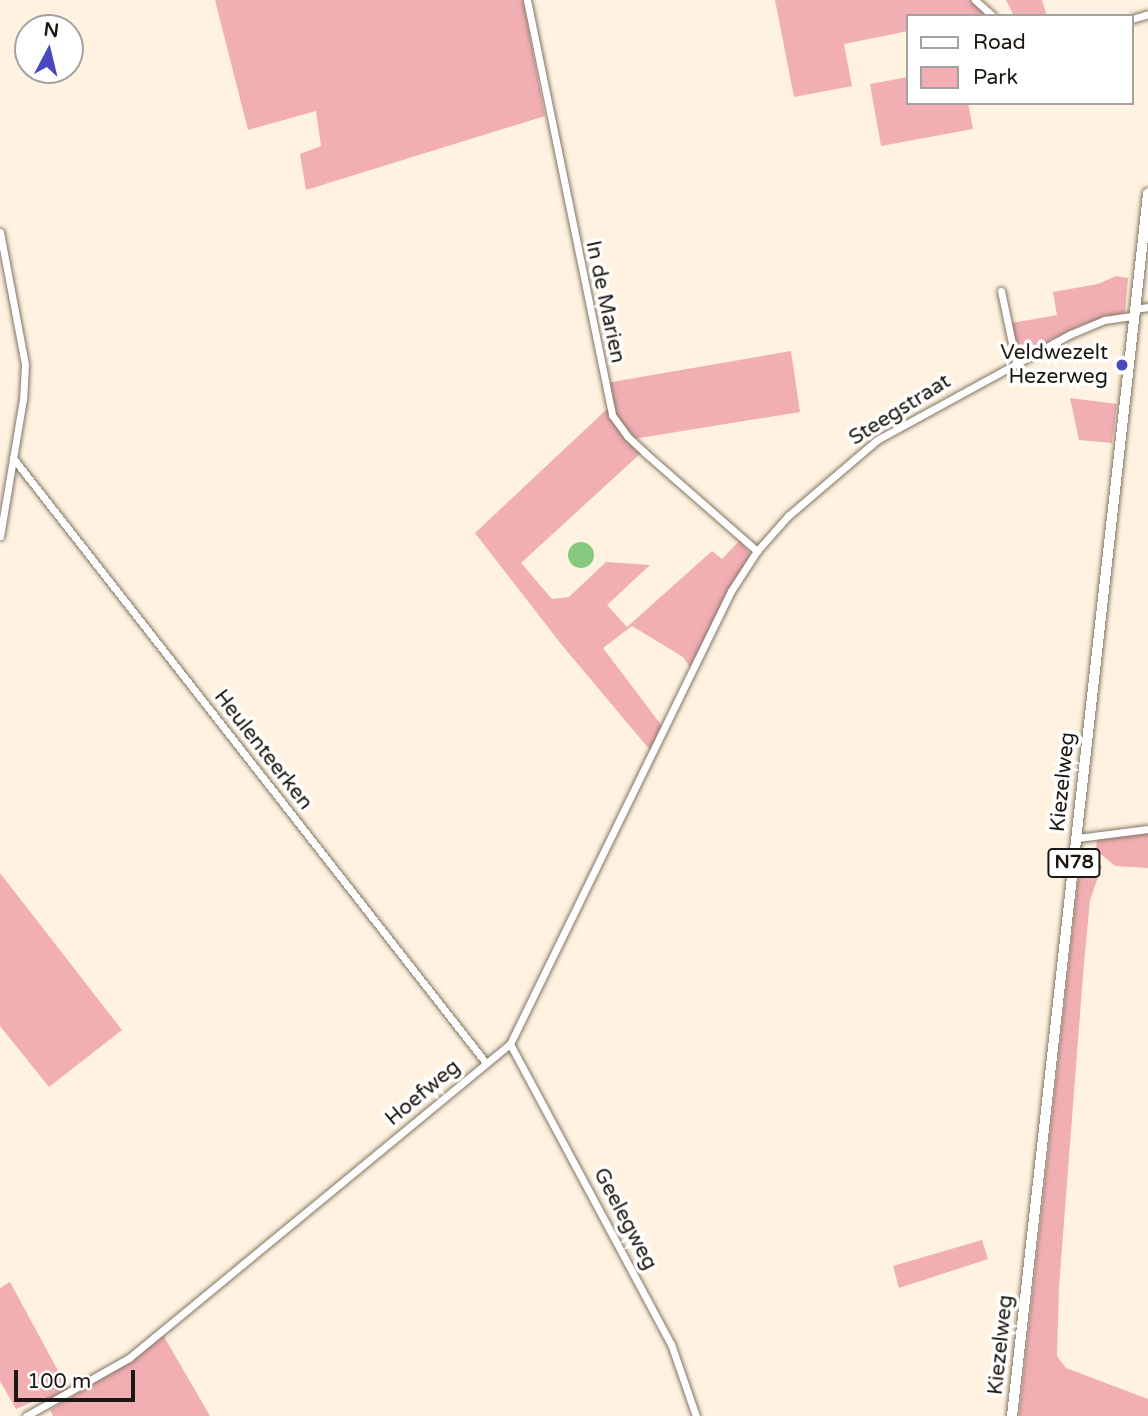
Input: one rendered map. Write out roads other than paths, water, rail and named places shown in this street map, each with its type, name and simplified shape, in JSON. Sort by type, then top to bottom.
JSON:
[{"type":"main road","name":"Kiezelweg","points":[[1012,1416],[1148,194]]},
{"type":"street","name":"In de Marien","points":[[527,0],[612,415],[627,436],[645,453],[757,551]]},
{"type":"street","points":[[975,0],[991,14]]},
{"type":"street","points":[[0,232],[25,364],[0,536]]},
{"type":"street","points":[[1001,291],[1016,362]]},
{"type":"street","name":"Steegstraat","points":[[691,671],[731,591],[757,551],[788,516],[877,440],[1016,362],[1104,320],[1148,307]]},
{"type":"street","name":"Heulenteerken","points":[[13,458],[486,1063]]},
{"type":"street","name":"Hoefweg","points":[[26,1416],[129,1359],[510,1044],[691,671]]},
{"type":"street","points":[[1077,838],[1148,829]]},
{"type":"street","name":"Geelegweg","points":[[510,1044],[671,1344],[695,1416]]},
{"type":"place","name":"Veldwezelt Hezerweg","points":[[1122,365]]}]
